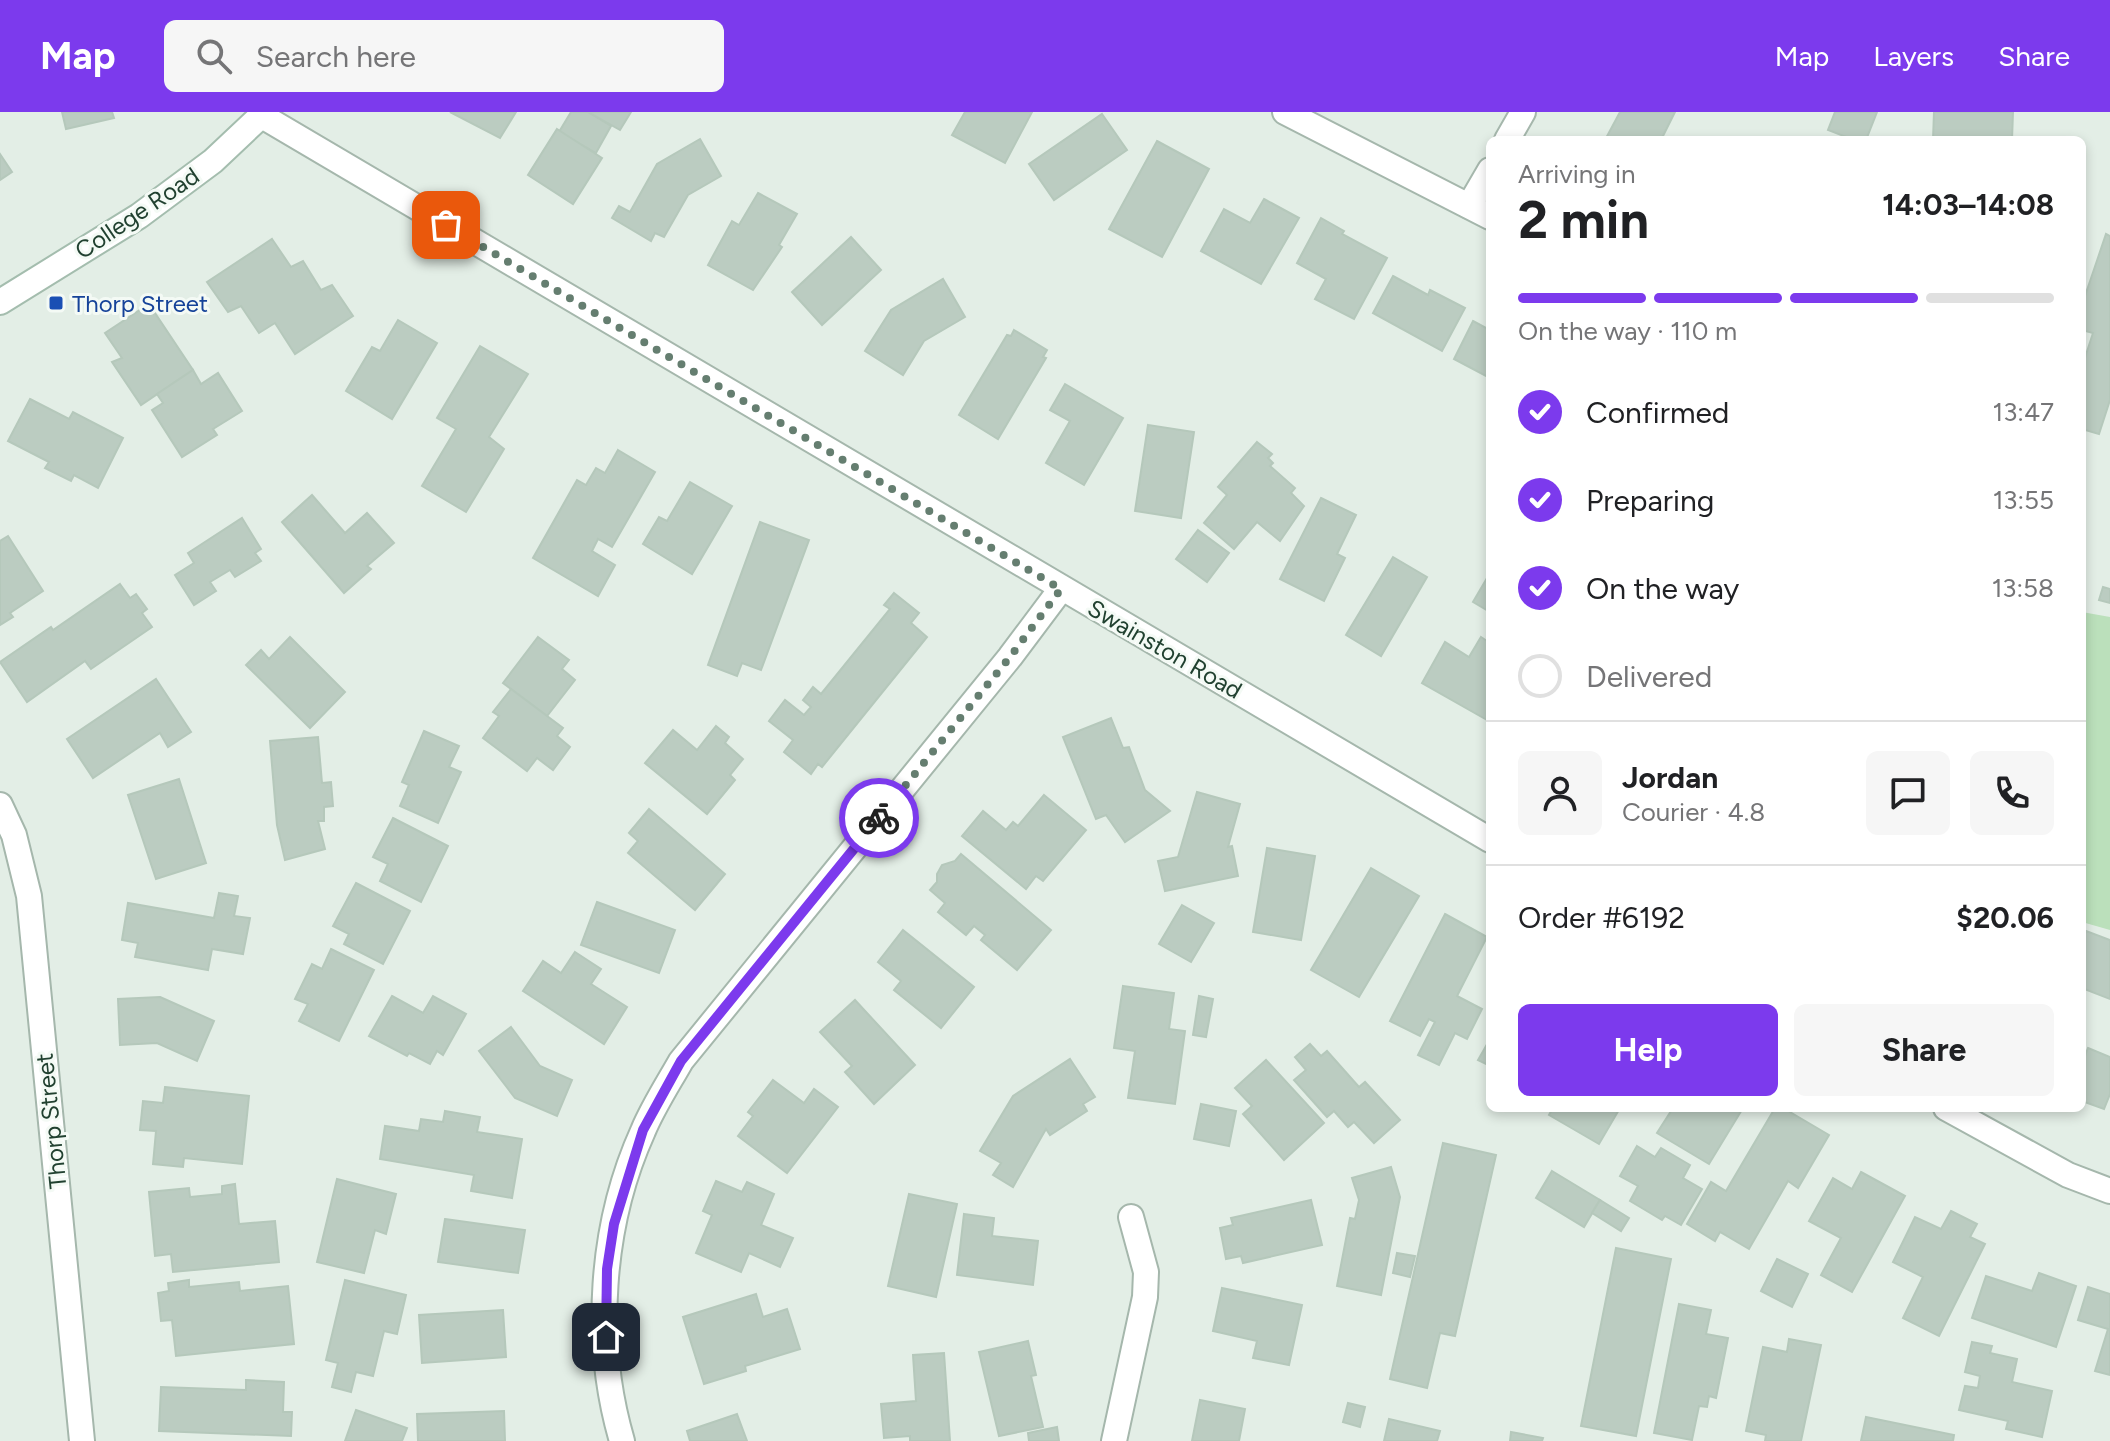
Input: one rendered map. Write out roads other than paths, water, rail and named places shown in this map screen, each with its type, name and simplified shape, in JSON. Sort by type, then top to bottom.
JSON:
[{"type":"street","points":[[1285,112],[1480,211],[1486,186]]},
{"type":"street","points":[[1509,136],[1523,112]]},
{"type":"street","name":"College Road","points":[[0,302],[139,216],[213,161],[264,114]]},
{"type":"street","name":"Swainston Road","points":[[264,114],[1061,589],[1486,838]]},
{"type":"street","points":[[622,1441],[608,1379],[607,1269],[622,1193],[643,1130],[681,1061],[1000,670],[1061,589]]},
{"type":"street","name":"Thorp Street","points":[[0,805],[14,835],[29,896],[82,1441]]},
{"type":"street","points":[[1953,1112],[2068,1175],[2110,1191]]},
{"type":"street","points":[[1114,1441],[1145,1297],[1146,1272],[1131,1217]]},
{"type":"place","name":"Thorp Street","points":[[56,303]]}]
